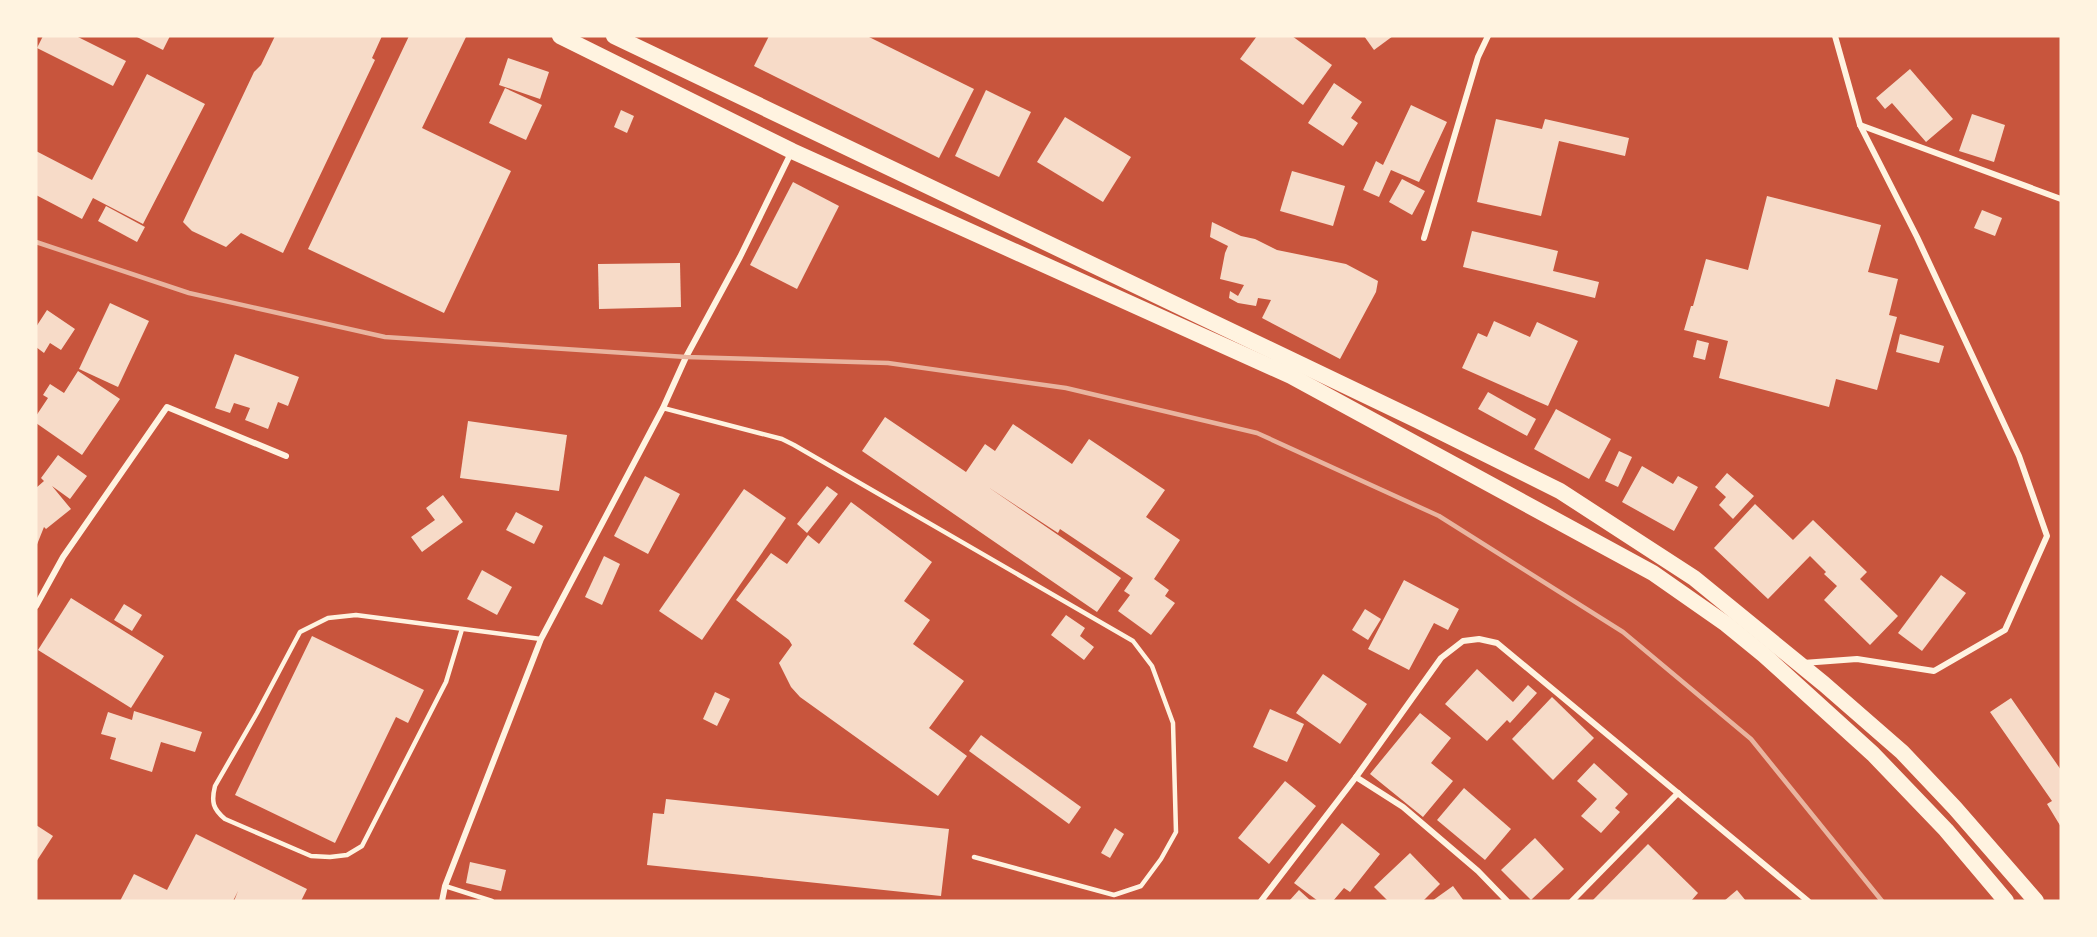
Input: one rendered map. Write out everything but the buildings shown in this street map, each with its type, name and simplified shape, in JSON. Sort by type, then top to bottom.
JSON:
[{"type":"highway","points":[[560,36],[792,151],[1291,376],[1653,573],[1734,630],[1873,754],[1946,830],[2006,901]]},
{"type":"highway","points":[[614,36],[1417,420],[1560,491],[1694,578],[1902,752],[1955,808],[2036,901]]},
{"type":"street","points":[[1424,238],[1478,57],[1488,36]]},
{"type":"street","points":[[1798,663],[1857,659],[1934,671],[2005,630],[2047,536],[2019,456],[1917,237],[1860,125],[1835,36]]},
{"type":"street","points":[[1860,125],[2061,199]]},
{"type":"street","points":[[441,901],[541,639],[663,408],[686,357],[740,257],[792,151]]},
{"type":"street","points":[[36,606],[63,557],[166,407],[286,456]]},
{"type":"street","points":[[1261,901],[1356,777],[1441,658],[1463,641],[1479,639],[1497,643],[1808,901]]},
{"type":"street","points":[[1356,777],[1404,807],[1478,871],[1507,901]]},
{"type":"street","points":[[1572,901],[1678,793]]},
{"type":"lane","points":[[663,408],[782,439],[794,445],[1133,641],[1152,666],[1173,723],[1176,832],[1161,859],[1141,886],[1114,895],[975,857]]},
{"type":"lane","points":[[462,629],[446,682],[362,846],[347,855],[311,856],[225,819],[214,810],[212,799],[215,786],[300,632],[328,618],[356,615],[541,639]]},
{"type":"lane","points":[[445,886],[492,901]]},
{"type":"railway","points":[[36,242],[189,293],[385,337],[686,357],[888,363],[1066,388],[1257,433],[1439,516],[1623,632],[1751,739],[1882,901]]}]
